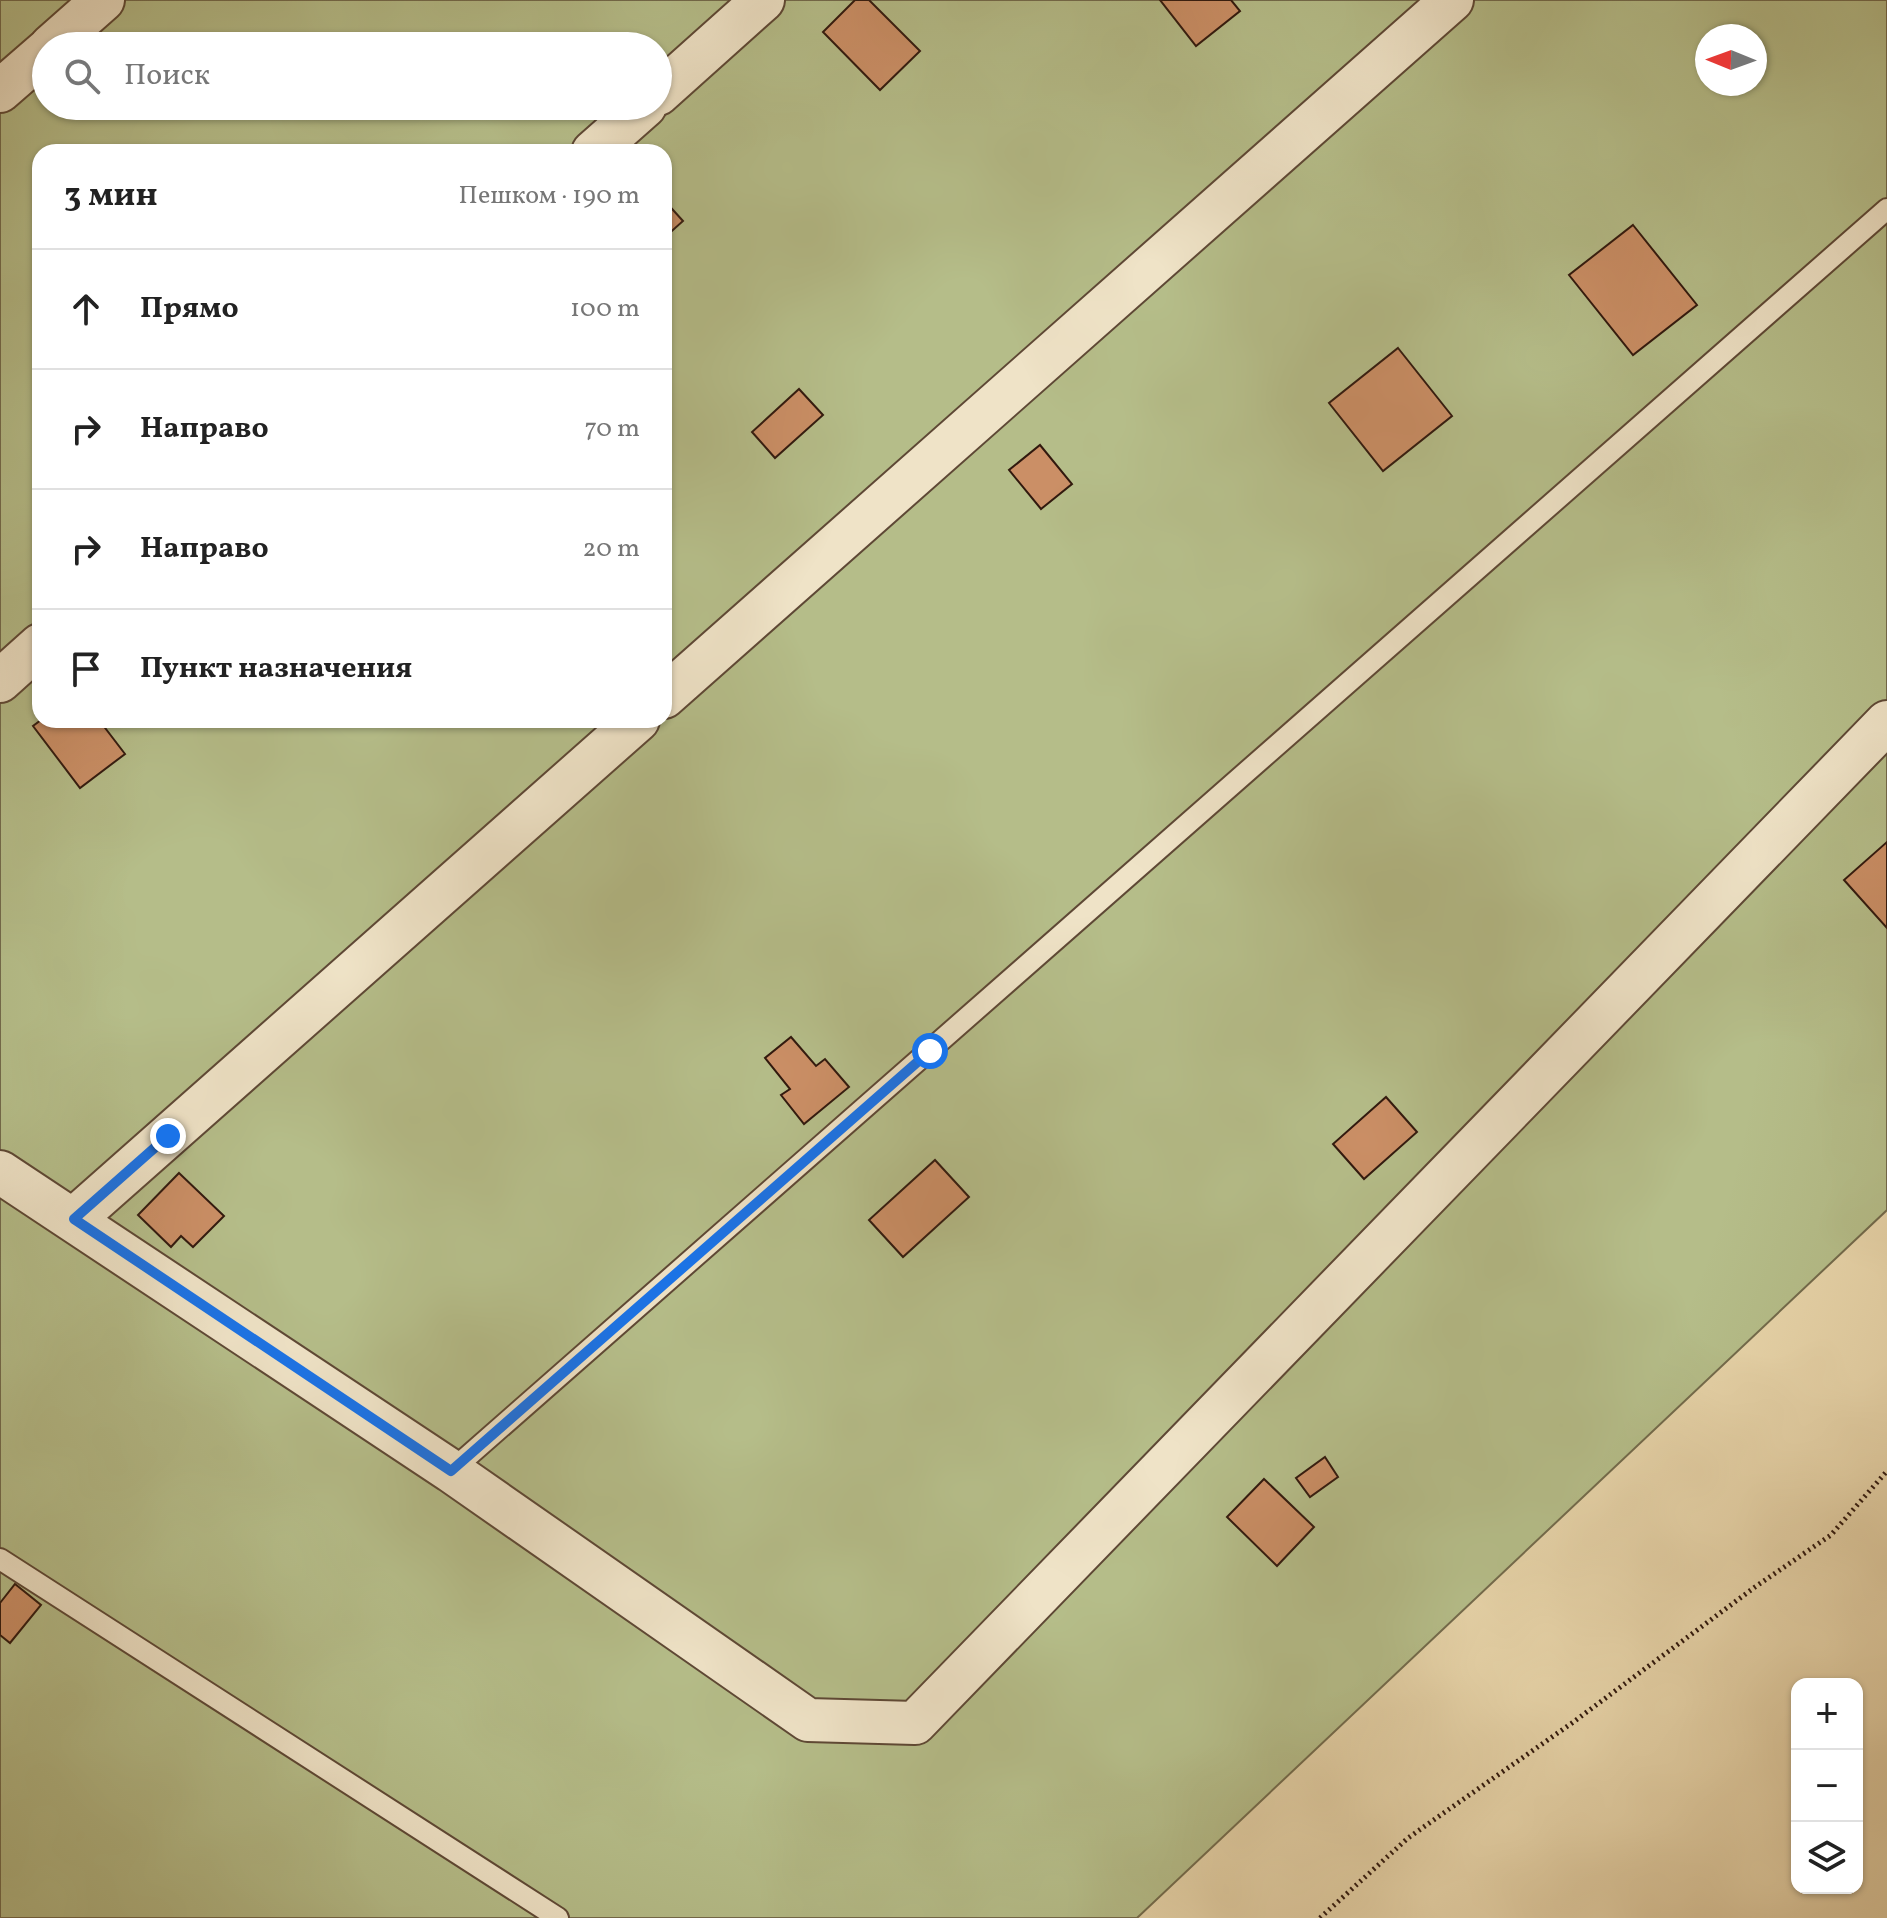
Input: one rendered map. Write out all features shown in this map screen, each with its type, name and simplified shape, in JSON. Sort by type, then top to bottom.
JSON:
[{"type":"street","points":[[67,32],[103,0]]},
{"type":"street","points":[[672,81],[763,0]]},
{"type":"street","points":[[672,690],[1452,0]]},
{"type":"street","points":[[0,91],[32,63]]},
{"type":"street","points":[[602,144],[629,120]]},
{"type":"street","points":[[0,681],[32,652]]},
{"type":"street","points":[[0,1172],[451,1471],[808,1720],[915,1723],[1887,722]]},
{"type":"street","points":[[74,1219],[629,728]]},
{"type":"lane","points":[[451,1471],[1887,209]]},
{"type":"lane","points":[[0,1559],[558,1918]]},
{"type":"path","points":[[1320,1918],[1408,1838],[1831,1535],[1887,1471]]},
{"type":"green space","points":[[0,0],[1887,0],[1887,1210],[1137,1918],[0,1918]]},
{"type":"building","points":[[855,0],[869,0],[920,51],[880,90],[823,32]]},
{"type":"building","points":[[1160,0],[1231,0],[1240,11],[1196,46]]},
{"type":"building","points":[[672,209],[683,221],[672,231]]},
{"type":"building","points":[[1633,225],[1697,305],[1633,355],[1569,275]]},
{"type":"building","points":[[1398,348],[1452,416],[1383,471],[1329,403]]},
{"type":"building","points":[[799,389],[823,415],[775,458],[752,432]]},
{"type":"building","points":[[1040,445],[1072,484],[1041,509],[1009,470]]},
{"type":"building","points":[[35,728],[105,728],[125,754],[80,788]]},
{"type":"building","points":[[1887,842],[1887,928],[1844,880]]},
{"type":"building","points":[[791,1037],[816,1066],[825,1059],[849,1087],[804,1124],[781,1095],[790,1089],[765,1058]]},
{"type":"building","points":[[1386,1097],[1417,1132],[1364,1179],[1333,1144]]},
{"type":"building","points":[[935,1160],[969,1197],[903,1257],[869,1220]]},
{"type":"building","points":[[179,1173],[224,1216],[193,1247],[181,1236],[171,1247],[138,1215]]},
{"type":"building","points":[[1325,1457],[1338,1477],[1310,1497],[1296,1478]]},
{"type":"building","points":[[1264,1479],[1314,1527],[1277,1566],[1227,1517]]},
{"type":"building","points":[[15,1584],[41,1605],[10,1643],[0,1635],[0,1603]]},
{"type":"route","points":[[168,1136],[74,1219],[451,1471],[930,1051]]}]
